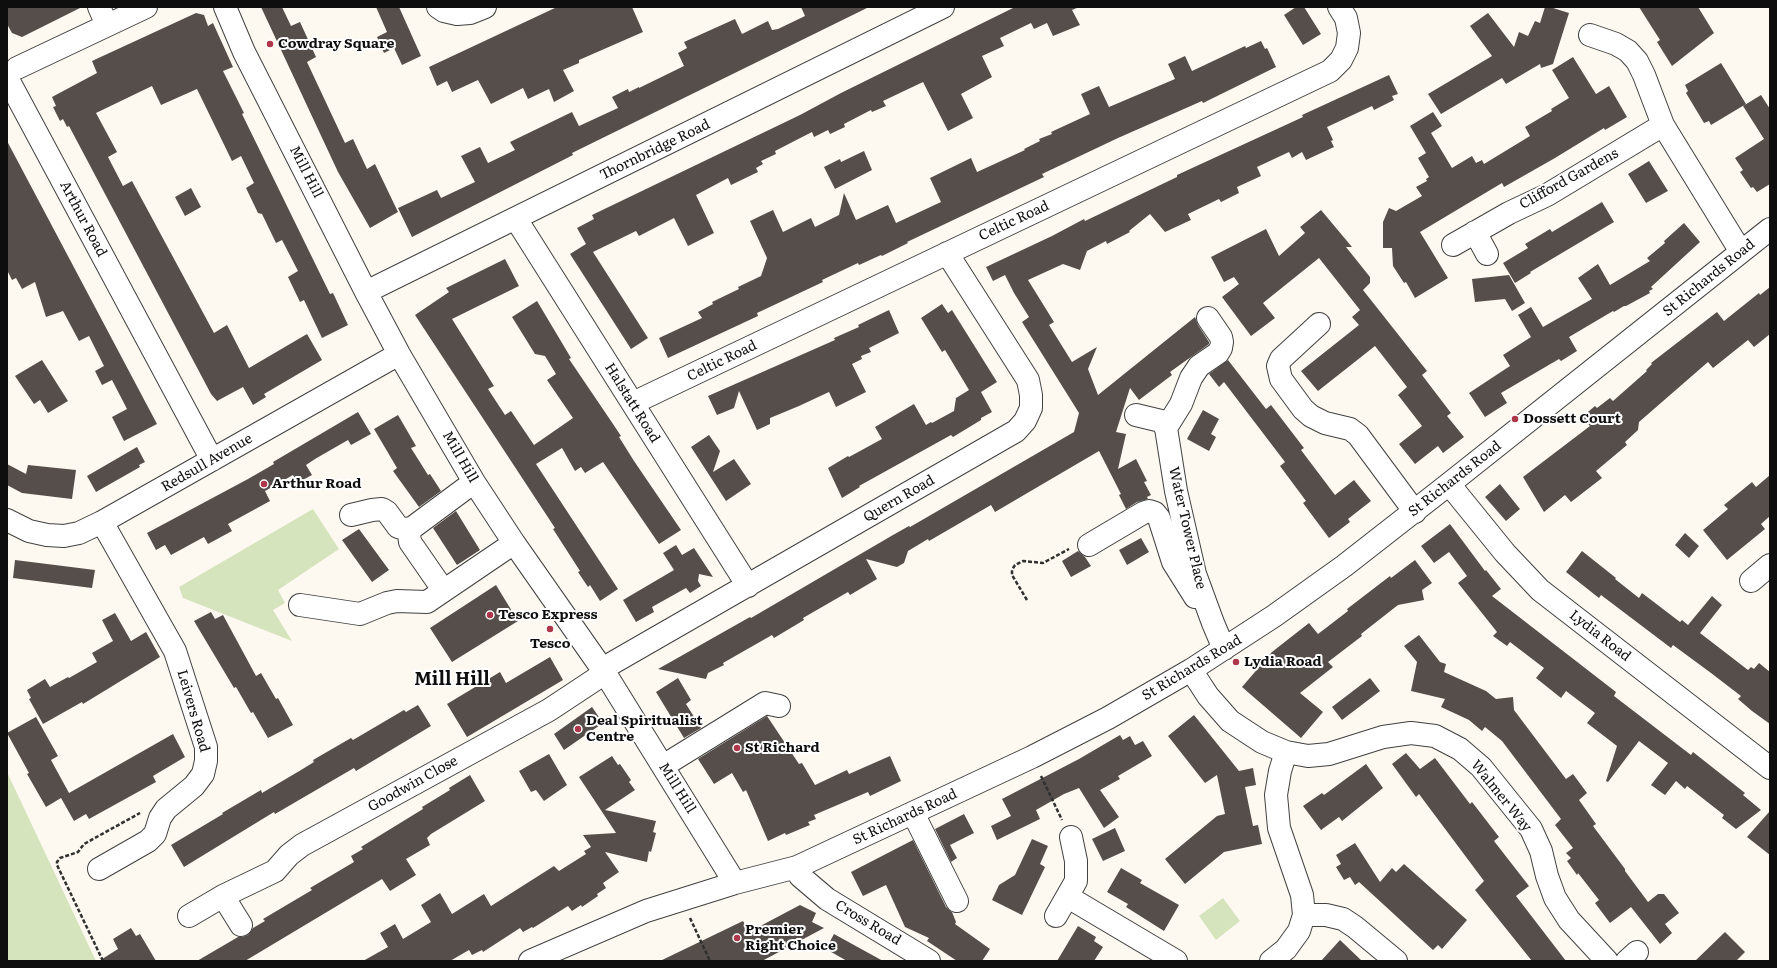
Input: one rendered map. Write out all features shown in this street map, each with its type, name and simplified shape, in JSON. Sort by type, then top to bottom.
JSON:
[{"type":"street","points":[[10,75],[103,16],[146,7]]},
{"type":"street","name":"Mill Hill","points":[[225,7],[244,52],[399,354],[474,482],[514,543],[604,671],[735,883]]},
{"type":"street","points":[[438,7],[444,11],[457,14],[470,13],[485,7]]},
{"type":"street","name":"Thornbridge Road","points":[[366,292],[942,7]]},
{"type":"street","name":"Celtic Road","points":[[633,404],[946,253],[1330,71],[1341,60],[1347,48],[1348,28],[1346,18],[1339,7]]},
{"type":"street","points":[[1590,35],[1628,50],[1637,61],[1644,75],[1663,125],[1741,252]]},
{"type":"street","name":"Arthur Road","points":[[10,75],[212,460]]},
{"type":"street","name":"Clifford Gardens","points":[[1453,246],[1475,232],[1546,195],[1663,125]]},
{"type":"street","name":"Halstatt Road","points":[[516,219],[748,586]]},
{"type":"street","name":"St Richards Road","points":[[530,961],[646,911],[805,863],[1032,757],[1108,718],[1191,670],[1312,589],[1415,512],[1770,228]]},
{"type":"street","points":[[1475,232],[1487,254]]},
{"type":"street","name":"Quern Road","points":[[604,671],[1016,431],[1025,421],[1031,408],[1031,395],[1028,380],[946,253]]},
{"type":"street","points":[[1136,415],[1161,421],[1166,428],[1181,404],[1191,378],[1199,366],[1218,353],[1221,348],[1221,336],[1208,318]]},
{"type":"street","points":[[1319,324],[1281,358],[1278,366],[1281,380],[1303,409],[1311,416],[1325,422],[1350,429],[1358,435],[1415,512]]},
{"type":"street","name":"Redsull Avenue","points":[[7,520],[28,531],[47,535],[64,536],[79,532],[102,522],[399,354]]},
{"type":"street","name":"Water Tower Place","points":[[1166,428],[1176,491],[1195,574],[1224,649]]},
{"type":"street","points":[[437,581],[410,542],[409,534],[412,528],[474,482]]},
{"type":"street","name":"Lydia Road","points":[[1449,484],[1509,558],[1540,590],[1770,768]]},
{"type":"street","points":[[351,515],[382,509],[387,512],[398,527],[405,529],[412,528]]},
{"type":"street","points":[[1089,545],[1144,513],[1149,511],[1155,513],[1159,518],[1173,562],[1213,623]]},
{"type":"street","name":"Leivers Road","points":[[100,869],[148,841],[155,834],[160,818],[194,786],[202,774],[206,761],[206,747],[175,651],[102,522]]},
{"type":"street","points":[[300,605],[360,614],[396,601],[427,602],[514,543]]},
{"type":"street","points":[[1751,581],[1770,566]]},
{"type":"street","name":"Walmer Way","points":[[1191,670],[1208,696],[1230,721],[1262,742],[1286,752],[1308,756],[1329,754],[1383,737],[1411,733],[1435,736],[1460,749],[1481,767],[1531,830],[1541,851],[1547,876],[1555,898],[1568,920],[1596,957]]},
{"type":"street","name":"Goodwin Close","points":[[189,916],[224,896],[275,871],[290,854],[302,846],[549,710],[604,671]]},
{"type":"street","points":[[663,766],[765,703],[779,706]]},
{"type":"street","points":[[1271,961],[1286,949],[1299,931],[1304,915],[1300,888],[1279,828],[1276,802],[1280,771],[1286,752]]},
{"type":"street","points":[[913,813],[956,901]]},
{"type":"street","points":[[1056,916],[1076,881],[1076,860],[1071,837]]},
{"type":"street","name":"Cross Road","points":[[805,863],[800,876],[826,899],[929,961]]},
{"type":"street","points":[[224,896],[241,925]]},
{"type":"street","points":[[1068,897],[1176,961]]},
{"type":"street","points":[[1304,915],[1326,916],[1343,919],[1355,927],[1389,959]]},
{"type":"path","points":[[1027,600],[1012,575],[1012,570],[1015,565],[1023,561],[1044,563],[1070,549],[1089,545]]},
{"type":"path","points":[[1032,757],[1071,837]]},
{"type":"path","points":[[682,899],[710,961]]},
{"type":"green space","points":[[313,509],[339,549],[278,590],[285,603],[273,610],[292,641],[183,598],[179,587]]},
{"type":"green space","points":[[7,772],[96,961],[7,961]]},
{"type":"green space","points":[[1223,898],[1240,921],[1216,940],[1199,916]]},
{"type":"building","points":[[7,7],[82,7],[22,37],[12,33],[7,24]]},
{"type":"building","points":[[261,7],[282,7],[291,26],[300,22],[316,57],[307,62],[345,143],[353,139],[367,169],[375,164],[398,212],[370,228],[338,172]]},
{"type":"building","points":[[376,7],[399,7],[421,56],[402,65],[394,48],[384,53],[377,37],[387,32]]},
{"type":"building","points":[[557,7],[632,7],[643,32],[579,60],[579,63],[563,70],[574,91],[554,102],[549,89],[528,99],[523,88],[491,104],[478,80],[452,92],[447,81],[437,86],[429,67]]},
{"type":"building","points":[[801,7],[869,7],[572,153],[573,155],[412,237],[398,208],[437,190],[441,198],[475,182],[461,156],[480,147],[488,163],[515,150],[510,142],[572,112],[579,126],[618,108],[612,97],[628,89],[629,92],[639,88],[684,66],[678,53],[687,48],[684,42],[735,19],[742,34],[768,21],[772,30],[778,29],[805,16]]},
{"type":"building","points":[[1015,7],[1079,7],[1072,10],[1080,25],[1053,36],[1047,23],[1034,29],[1031,23],[1000,38],[1004,46],[982,56],[992,77],[961,94],[973,118],[948,131],[923,82],[883,101],[886,106],[872,112],[871,110],[844,124],[845,127],[830,134],[828,130],[814,137],[812,132],[775,151],[776,154],[761,161],[763,164],[756,168],[758,172],[731,185],[728,178],[696,195],[714,233],[688,246],[674,218],[639,236],[636,231],[593,252],[648,338],[631,349],[570,254],[586,244],[577,228],[594,219],[592,215],[800,115],[841,93]]},
{"type":"building","points":[[1296,7],[1304,7],[1321,34],[1303,45],[1284,15]]},
{"type":"building","points":[[1545,7],[1550,7],[1569,13],[1553,64],[1541,68],[1540,64],[1506,84],[1502,78],[1441,114],[1428,94],[1492,56],[1470,26],[1488,13],[1514,47],[1519,32],[1528,36],[1535,21],[1540,23]]},
{"type":"building","points":[[1639,7],[1698,7],[1714,33],[1672,66],[1657,42],[1660,40]]},
{"type":"building","points":[[196,13],[204,15],[208,26],[213,23],[233,67],[223,71],[244,113],[242,114],[330,294],[333,293],[348,325],[322,338],[304,300],[300,302],[288,277],[298,271],[282,240],[276,243],[262,214],[258,213],[246,188],[254,183],[241,156],[232,161],[197,89],[161,105],[152,86],[96,113],[117,152],[108,157],[123,186],[132,181],[214,333],[227,325],[249,368],[307,334],[322,360],[264,394],[266,397],[253,405],[243,387],[217,401],[211,394],[69,126],[67,127],[63,119],[60,121],[53,107],[56,106],[52,97],[97,73],[92,61]]},
{"type":"building","points":[[1261,41],[1265,49],[1267,48],[1276,67],[1203,103],[1202,101],[1118,138],[1042,174],[1044,177],[907,242],[908,243],[882,256],[881,255],[859,265],[858,263],[822,280],[823,282],[757,313],[758,316],[668,358],[659,338],[702,318],[698,312],[713,304],[712,302],[761,276],[767,258],[750,221],[773,210],[783,232],[811,218],[815,227],[839,215],[844,193],[856,220],[888,205],[896,223],[941,202],[930,178],[971,158],[977,172],[1025,150],[1024,149],[1040,141],[1039,139],[1052,134],[1051,132],[1090,114],[1081,94],[1099,86],[1109,107],[1175,79],[1168,64],[1185,56],[1192,71],[1245,46],[1246,48]]},
{"type":"building","points":[[1573,57],[1596,94],[1609,86],[1627,117],[1605,130],[1604,128],[1504,187],[1502,183],[1420,232],[1448,278],[1415,298],[1406,282],[1404,283],[1393,266],[1392,248],[1383,248],[1383,222],[1389,208],[1396,211],[1422,196],[1416,187],[1427,181],[1426,179],[1429,177],[1418,158],[1426,153],[1410,126],[1433,112],[1442,126],[1431,133],[1452,168],[1472,156],[1476,163],[1482,160],[1484,164],[1530,136],[1525,127],[1552,111],[1551,109],[1569,98],[1552,70]]},
{"type":"building","points":[[1721,63],[1746,104],[1711,125],[1709,121],[1704,123],[1686,93],[1688,91],[1685,85]]},
{"type":"building","points":[[1389,75],[1398,94],[1392,96],[1394,100],[1374,110],[1372,106],[1327,127],[1333,140],[1331,141],[1334,147],[1306,160],[1302,152],[1292,158],[1289,152],[1257,167],[1261,176],[1237,187],[1239,193],[1221,202],[1219,199],[1188,214],[1191,220],[1165,232],[1150,214],[1129,231],[1130,232],[1107,244],[1106,241],[1087,251],[1080,270],[1063,264],[1028,280],[1054,322],[1049,325],[1072,362],[1097,347],[1088,369],[1098,395],[1195,317],[1198,325],[1209,342],[1209,344],[1170,372],[1172,375],[1139,400],[1130,388],[1116,432],[1126,434],[1118,469],[1136,459],[1147,481],[1144,482],[1151,495],[1147,497],[1148,499],[1137,502],[1126,509],[1119,495],[1121,494],[1099,451],[995,512],[991,505],[929,541],[928,539],[908,551],[904,563],[897,567],[866,559],[877,579],[850,595],[848,592],[803,618],[804,620],[774,638],[772,635],[723,663],[724,665],[708,673],[706,679],[658,669],[750,617],[751,618],[1074,432],[1079,413],[1022,322],[1029,317],[1005,275],[993,281],[986,267],[1084,219],[1085,221],[1177,177],[1177,175],[1303,117],[1302,115]]},
{"type":"building","points":[[1761,95],[1770,109],[1770,184],[1757,192],[1753,187],[1751,188],[1740,172],[1743,170],[1735,158],[1764,139],[1743,106]]},
{"type":"building","points":[[7,141],[157,424],[124,441],[112,417],[127,409],[112,380],[102,385],[95,371],[104,366],[89,336],[79,341],[63,311],[46,317],[35,282],[22,289],[16,278],[12,280],[7,270]]},
{"type":"building","points":[[864,151],[872,170],[835,189],[824,167],[840,159],[841,162]]},
{"type":"building","points":[[1649,161],[1668,191],[1646,203],[1628,174]]},
{"type":"building","points":[[191,188],[201,207],[185,216],[175,197]]},
{"type":"building","points":[[1602,202],[1614,222],[1530,272],[1531,273],[1515,283],[1503,263],[1528,248],[1525,244],[1550,229],[1552,232]]},
{"type":"building","points":[[1321,210],[1352,247],[1346,247],[1370,277],[1370,283],[1363,290],[1427,371],[1422,375],[1451,413],[1447,416],[1464,437],[1443,453],[1438,446],[1415,464],[1399,444],[1422,426],[1398,395],[1407,387],[1375,346],[1318,391],[1301,371],[1359,325],[1352,317],[1360,310],[1319,258],[1263,303],[1275,318],[1251,336],[1222,297],[1239,284],[1234,277],[1224,282],[1211,257],[1266,229],[1279,256],[1305,233],[1300,227]]},
{"type":"building","points":[[1684,223],[1700,242],[1651,287],[1653,289],[1649,291],[1650,293],[1614,312],[1613,311],[1569,337],[1577,351],[1561,361],[1559,359],[1501,393],[1507,403],[1485,417],[1469,393],[1510,366],[1503,355],[1531,337],[1518,315],[1531,307],[1543,327],[1592,299],[1578,278],[1598,264],[1610,285],[1650,261],[1647,258],[1665,243],[1664,241]]},
{"type":"building","points":[[505,259],[519,286],[452,319],[494,386],[488,389],[505,415],[511,411],[534,445],[573,418],[547,380],[556,374],[545,356],[535,354],[512,317],[537,301],[571,358],[569,359],[621,436],[619,437],[634,461],[681,530],[659,544],[603,462],[585,473],[581,467],[575,471],[562,448],[536,464],[618,589],[600,601],[590,585],[588,587],[578,572],[580,571],[553,529],[555,528],[415,315],[449,292],[446,288]]},
{"type":"building","points":[[1509,275],[1525,303],[1512,311],[1505,299],[1475,302],[1472,279]]},
{"type":"building","points":[[1770,287],[1770,334],[1754,347],[1748,340],[1713,368],[1708,362],[1639,422],[1638,430],[1625,442],[1627,445],[1596,471],[1602,478],[1571,502],[1565,495],[1544,512],[1523,477],[1590,426],[1582,417],[1595,406],[1597,408],[1610,398],[1613,401],[1647,371],[1646,370],[1652,364],[1651,363],[1717,312],[1724,321],[1759,293],[1760,295]]},
{"type":"building","points":[[942,304],[948,313],[952,310],[997,382],[981,392],[992,412],[953,437],[951,435],[859,486],[860,487],[842,498],[828,468],[882,439],[875,427],[914,404],[926,425],[931,422],[932,423],[954,411],[956,398],[969,390],[945,350],[942,352],[921,318]]},
{"type":"building","points":[[889,310],[899,333],[869,348],[871,352],[861,356],[862,359],[852,364],[866,392],[836,407],[829,392],[770,418],[770,424],[757,430],[739,391],[734,408],[717,415],[708,396],[835,340],[834,338],[859,327],[858,325]]},
{"type":"building","points":[[42,360],[68,401],[48,413],[40,400],[34,404],[15,376]]},
{"type":"building","points":[[1228,360],[1266,409],[1271,405],[1304,448],[1301,450],[1335,495],[1354,480],[1371,501],[1348,519],[1350,522],[1329,538],[1303,503],[1306,501],[1280,466],[1285,462],[1224,382],[1219,387],[1209,374]]},
{"type":"building","points":[[1203,410],[1219,419],[1211,434],[1216,437],[1209,451],[1187,439]]},
{"type":"building","points":[[358,412],[371,434],[351,445],[348,440],[306,465],[312,475],[297,483],[293,475],[265,491],[270,501],[228,524],[232,531],[208,544],[204,537],[171,555],[165,545],[156,550],[147,533],[248,479],[274,464],[273,462]]},
{"type":"building","points":[[398,415],[416,446],[411,448],[428,475],[430,474],[441,491],[419,507],[393,471],[397,468],[374,429]]},
{"type":"building","points":[[709,435],[720,451],[713,472],[734,459],[751,484],[726,501],[691,447]]},
{"type":"building","points":[[137,447],[145,462],[139,465],[140,467],[96,492],[87,476]]},
{"type":"building","points":[[7,464],[26,474],[28,465],[76,470],[72,499],[22,493],[7,485]]},
{"type":"building","points":[[1770,475],[1770,516],[1761,524],[1765,529],[1727,560],[1703,530],[1728,509],[1724,505],[1752,482],[1756,487]]},
{"type":"building","points":[[1500,484],[1520,509],[1506,521],[1485,497]]},
{"type":"building","points":[[456,511],[480,550],[457,565],[433,528]]},
{"type":"building","points":[[1450,524],[1485,571],[1486,570],[1501,589],[1492,596],[1616,692],[1614,696],[1691,755],[1693,752],[1745,793],[1743,795],[1761,810],[1736,829],[1722,818],[1724,815],[1687,786],[1685,789],[1676,781],[1665,795],[1651,785],[1668,763],[1639,741],[1608,782],[1606,781],[1617,746],[1587,723],[1595,713],[1566,691],[1561,698],[1536,678],[1544,668],[1510,642],[1507,646],[1493,636],[1497,632],[1458,583],[1467,576],[1449,552],[1434,563],[1421,546]]},
{"type":"building","points":[[359,529],[389,570],[372,582],[342,540]]},
{"type":"building","points":[[1685,533],[1699,546],[1689,558],[1675,545]]},
{"type":"building","points":[[1141,538],[1149,552],[1127,565],[1119,550]]},
{"type":"building","points":[[676,545],[682,555],[694,548],[713,577],[699,574],[698,581],[701,586],[690,593],[686,588],[652,607],[654,612],[636,622],[623,600],[674,570],[663,553]]},
{"type":"building","points":[[1078,551],[1085,557],[1091,566],[1071,577],[1062,561]]},
{"type":"building","points":[[1582,551],[1639,598],[1642,593],[1680,622],[1682,620],[1688,625],[1712,596],[1722,605],[1700,633],[1748,670],[1751,667],[1754,669],[1759,663],[1770,672],[1770,724],[1738,699],[1741,696],[1711,673],[1673,645],[1671,648],[1601,595],[1599,598],[1566,572]]},
{"type":"building","points":[[15,560],[95,570],[92,588],[13,578]]},
{"type":"building","points":[[1415,560],[1432,583],[1422,590],[1424,600],[1398,605],[1361,634],[1362,636],[1328,662],[1333,667],[1300,693],[1323,712],[1301,738],[1242,687],[1272,652],[1309,623],[1318,634],[1348,611],[1347,609],[1390,576],[1391,578]]},
{"type":"building","points":[[496,585],[518,621],[452,662],[430,628]]},
{"type":"building","points":[[211,612],[215,619],[223,615],[256,676],[261,673],[276,699],[278,698],[293,725],[268,738],[236,687],[234,688],[194,621]]},
{"type":"building","points":[[115,613],[131,641],[146,632],[160,657],[83,704],[82,702],[43,724],[29,699],[31,698],[27,690],[45,679],[50,687],[97,662],[92,653],[113,641],[102,620]]},
{"type":"building","points":[[1419,635],[1440,662],[1446,664],[1444,672],[1486,691],[1496,699],[1513,697],[1514,710],[1566,779],[1573,774],[1587,793],[1579,800],[1596,824],[1593,826],[1648,902],[1658,894],[1664,894],[1679,913],[1665,924],[1672,933],[1660,944],[1631,907],[1610,923],[1595,903],[1599,900],[1567,861],[1571,858],[1566,853],[1573,848],[1555,825],[1561,819],[1502,741],[1485,727],[1482,731],[1469,720],[1441,707],[1445,699],[1411,691],[1417,662],[1404,646]]},
{"type":"building","points":[[550,657],[563,680],[467,737],[447,704],[500,672],[506,683]]},
{"type":"building","points":[[678,678],[691,700],[686,704],[701,728],[684,738],[656,692]]},
{"type":"building","points":[[1370,678],[1380,691],[1342,720],[1332,707]]},
{"type":"building","points":[[418,705],[431,726],[356,771],[354,768],[275,814],[274,812],[184,867],[171,845],[261,790],[262,793],[301,770],[314,762],[313,760],[351,738],[353,740],[404,710],[406,712]]},
{"type":"building","name":"Deal Spiritualist Centre","points":[[592,707],[603,723],[564,750],[554,734]]},
{"type":"building","points":[[1194,715],[1239,771],[1253,768],[1256,785],[1245,787],[1253,826],[1258,825],[1262,844],[1224,852],[1185,884],[1165,859],[1217,816],[1225,814],[1217,775],[1205,783],[1168,736]]},
{"type":"building","points":[[767,716],[799,764],[802,763],[815,785],[847,770],[849,774],[890,756],[901,781],[870,796],[868,792],[814,815],[816,819],[808,822],[810,825],[786,835],[785,833],[768,841],[746,790],[743,792],[732,773],[714,784],[698,759]]},
{"type":"building","points":[[36,717],[58,756],[51,760],[69,793],[173,734],[185,757],[153,776],[156,782],[89,819],[86,814],[74,821],[61,798],[46,807],[27,774],[29,773],[7,733]]},
{"type":"building","points":[[1120,735],[1123,740],[1130,736],[1135,745],[1143,741],[1152,756],[1118,776],[1120,779],[1100,790],[1119,817],[1104,828],[1079,788],[1064,794],[1036,810],[1040,819],[997,840],[991,826],[1011,816],[1002,799],[1079,759]]},
{"type":"building","points":[[1406,753],[1420,769],[1435,758],[1470,804],[1472,802],[1499,837],[1494,841],[1529,886],[1516,896],[1566,961],[1532,961],[1475,890],[1484,881],[1419,794],[1416,797],[1392,764]]},
{"type":"building","points":[[549,754],[567,785],[544,801],[536,790],[531,792],[519,771]]},
{"type":"building","points":[[612,756],[618,765],[620,764],[631,780],[629,782],[635,790],[605,810],[656,821],[653,832],[656,833],[651,852],[649,851],[647,862],[605,852],[619,872],[603,883],[606,888],[597,894],[598,896],[582,907],[581,905],[572,911],[568,906],[533,928],[532,927],[523,932],[520,928],[483,952],[482,950],[472,955],[469,950],[450,961],[363,961],[388,947],[380,933],[395,924],[403,939],[431,922],[421,905],[440,893],[452,914],[484,894],[491,906],[554,866],[559,871],[586,854],[584,851],[591,847],[583,835],[616,833],[579,777]]},
{"type":"building","points":[[1366,764],[1383,788],[1342,821],[1339,817],[1321,830],[1303,806],[1322,793],[1324,795]]},
{"type":"building","points":[[470,775],[485,801],[431,834],[427,838],[430,845],[406,859],[416,875],[390,891],[382,879],[245,961],[197,961],[238,937],[248,935],[253,928],[265,921],[263,919],[312,890],[310,888],[354,862],[351,856],[363,849],[361,847],[423,809],[422,807],[450,790],[449,788]]},
{"type":"building","points":[[1770,811],[1770,855],[1747,837]]},
{"type":"building","points":[[964,814],[974,833],[950,845],[957,858],[951,862],[935,829]]},
{"type":"building","points":[[1115,828],[1125,851],[1103,861],[1092,839]]},
{"type":"building","points":[[1032,839],[1048,846],[1040,864],[1045,867],[1022,915],[992,900],[999,885],[1015,875]]},
{"type":"building","points":[[913,840],[946,907],[952,912],[956,922],[955,924],[990,949],[982,961],[957,961],[927,941],[929,938],[905,927],[886,885],[863,896],[851,872]]},
{"type":"building","points":[[1355,843],[1380,882],[1392,868],[1396,872],[1404,864],[1467,920],[1442,949],[1438,945],[1433,950],[1359,882],[1355,885],[1350,877],[1344,880],[1336,867],[1341,864],[1336,855]]},
{"type":"building","points":[[1121,868],[1142,880],[1140,883],[1179,905],[1164,931],[1126,907],[1128,904],[1107,892]]},
{"type":"building","points":[[800,905],[816,913],[812,922],[824,928],[762,961],[660,961],[743,921],[749,932]]},
{"type":"building","points":[[1078,926],[1096,937],[1094,941],[1103,947],[1094,961],[1057,961]]},
{"type":"building","points":[[131,928],[136,936],[140,934],[156,961],[99,961],[118,949],[113,939]]},
{"type":"building","points":[[1725,932],[1745,952],[1736,961],[1695,961]]},
{"type":"building","points":[[834,934],[883,961],[847,961],[826,949]]},
{"type":"building","points":[[1340,940],[1362,961],[1321,961]]},
{"type":"place","name":"Cowdray Square","points":[[270,44]]},
{"type":"place","name":"Dossett Court","points":[[1515,419]]},
{"type":"place","name":"Arthur Road","points":[[264,484]]},
{"type":"place","name":"Tesco Express","points":[[490,615]]},
{"type":"place","name":"Tesco","points":[[550,629]]},
{"type":"place","name":"Lydia Road","points":[[1236,662]]},
{"type":"place","name":"Deal Spiritualist Centre","points":[[578,729]]},
{"type":"place","name":"St Richard","points":[[737,748]]},
{"type":"place","name":"Premier Right Choice","points":[[737,938]]},
{"type":"district","name":"Mill Hill","points":[[452,680]]}]
